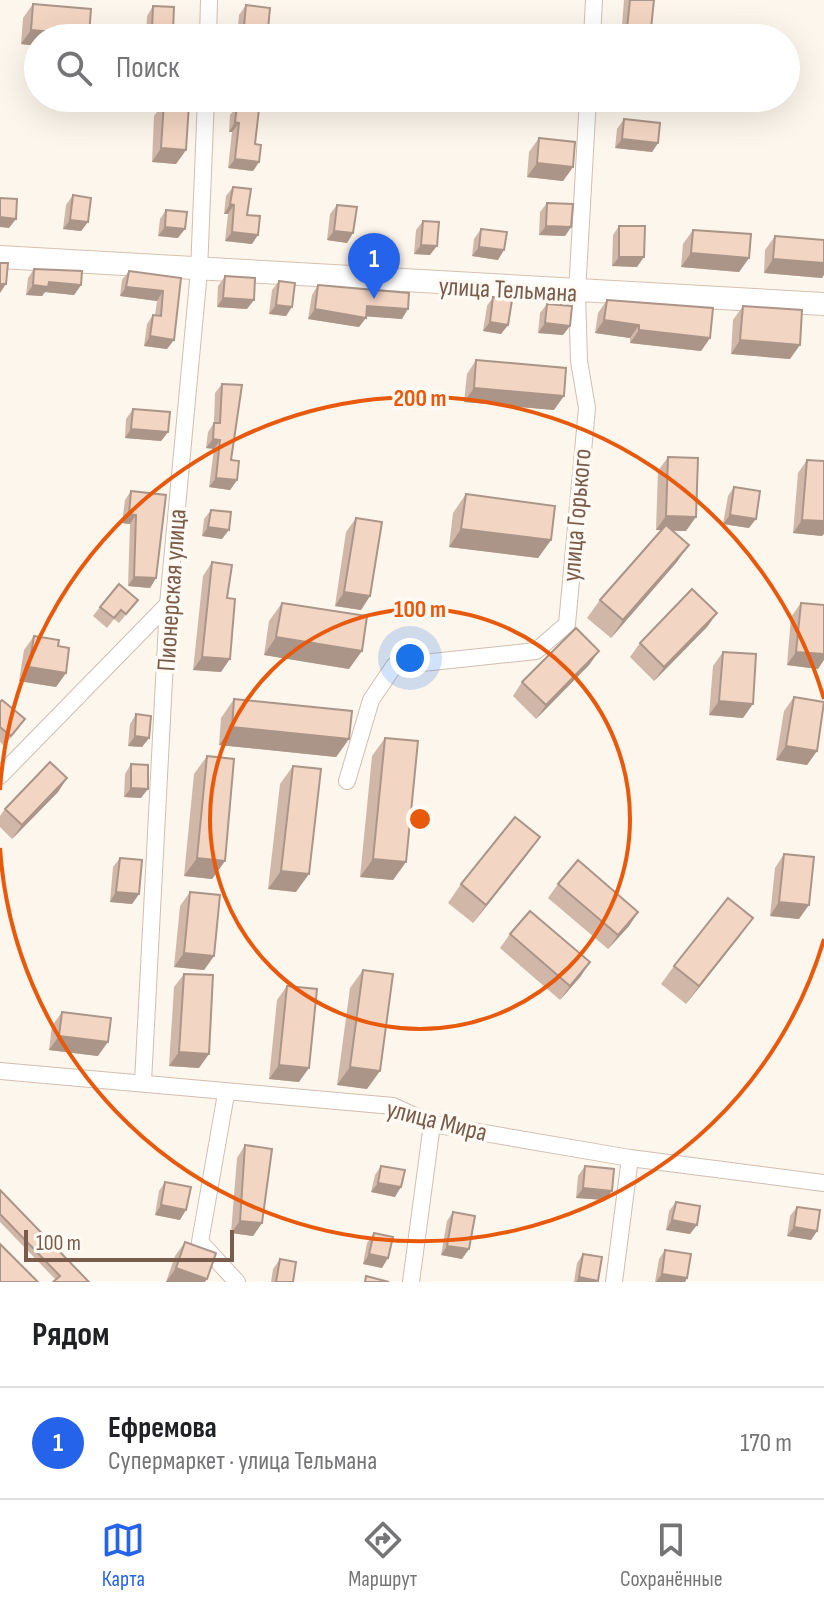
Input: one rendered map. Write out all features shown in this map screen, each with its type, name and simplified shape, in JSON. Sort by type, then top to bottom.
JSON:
[{"type":"street","points":[[208,24],[209,0]]},
{"type":"street","points":[[593,24],[594,0]]},
{"type":"street","name":"Пионерская улица","points":[[143,1082],[168,604],[199,271],[205,112]]},
{"type":"street","name":"улица Горького","points":[[347,781],[371,700],[394,666],[536,651],[567,624],[587,408],[579,361],[577,293],[587,112]]},
{"type":"street","name":"улица Тельмана","points":[[0,257],[577,293],[824,304]]},
{"type":"street","points":[[0,776],[168,604]]},
{"type":"street","name":"улица Мира","points":[[0,1071],[143,1082],[226,1094],[393,1106],[432,1124],[630,1158],[824,1183]]},
{"type":"street","points":[[226,1094],[200,1242],[237,1282]]},
{"type":"street","points":[[411,1282],[432,1124]]},
{"type":"street","points":[[614,1282],[630,1158]]},
{"type":"building","points":[[630,0],[654,0],[651,24],[627,24]]},
{"type":"building","points":[[33,4],[91,9],[90,24],[31,24]]},
{"type":"building","points":[[246,5],[270,8],[268,24],[244,24]]},
{"type":"building","points":[[153,6],[174,7],[173,24],[152,24]]},
{"type":"building","points":[[163,112],[188,112],[186,150],[161,148]]},
{"type":"building","points":[[236,112],[259,112],[255,144],[261,145],[259,162],[235,159],[239,123],[235,122]]},
{"type":"building","points":[[624,119],[660,123],[658,143],[622,139]]},
{"type":"building","points":[[539,138],[575,142],[573,167],[537,163]]},
{"type":"building","points":[[233,187],[251,189],[247,215],[260,216],[258,235],[232,232],[234,205],[230,204]]},
{"type":"building","points":[[73,195],[91,198],[88,222],[70,220]]},
{"type":"building","points":[[0,198],[17,199],[16,219],[0,217]]},
{"type":"building","points":[[547,203],[573,204],[571,227],[546,226]]},
{"type":"building","points":[[337,205],[357,207],[353,233],[334,231]]},
{"type":"building","points":[[166,210],[187,212],[185,229],[165,227]]},
{"type":"building","points":[[423,221],[439,222],[437,246],[421,245]]},
{"type":"building","points":[[619,226],[645,226],[644,257],[619,257]]},
{"type":"building","points":[[481,229],[507,232],[504,250],[479,247]]},
{"type":"building","points":[[693,230],[751,234],[749,258],[691,253]]},
{"type":"building","points":[[775,236],[824,240],[824,263],[773,259]]},
{"type":"building","points":[[0,263],[8,263],[6,284],[0,284]]},
{"type":"building","points":[[34,269],[82,271],[81,285],[49,282],[48,287],[33,285]]},
{"type":"building","points":[[129,271],[181,278],[174,340],[150,336],[153,315],[161,316],[163,291],[126,287]]},
{"type":"building","points":[[225,276],[255,278],[254,300],[223,298]]},
{"type":"building","points":[[279,281],[295,283],[292,307],[276,305]]},
{"type":"building","points":[[318,285],[409,293],[408,309],[367,306],[366,318],[315,309]]},
{"type":"building","points":[[493,297],[512,300],[508,325],[490,322]]},
{"type":"building","points":[[607,300],[713,308],[710,338],[639,330],[639,325],[604,320]]},
{"type":"building","points":[[547,304],[572,306],[570,326],[545,323]]},
{"type":"building","points":[[743,306],[802,310],[800,345],[740,340]]},
{"type":"building","points":[[476,360],[566,368],[564,396],[474,388]]},
{"type":"building","points":[[222,384],[242,385],[231,460],[239,461],[237,480],[216,478],[220,440],[213,439],[214,423],[220,423]]},
{"type":"building","points":[[133,409],[170,412],[168,432],[131,429]]},
{"type":"building","points":[[668,457],[698,458],[696,517],[666,516]]},
{"type":"building","points":[[807,460],[824,461],[824,521],[802,520]]},
{"type":"building","points":[[734,487],[760,491],[756,519],[730,515]]},
{"type":"building","points":[[131,491],[166,495],[156,578],[134,577],[136,515],[129,514]]},
{"type":"building","points":[[466,494],[555,506],[551,540],[461,529]]},
{"type":"building","points":[[211,510],[231,512],[229,530],[208,527]]},
{"type":"building","points":[[356,518],[382,522],[370,596],[344,592]]},
{"type":"building","points":[[666,525],[689,545],[623,620],[600,600]]},
{"type":"building","points":[[212,562],[232,565],[227,598],[235,599],[230,659],[202,657]]},
{"type":"building","points":[[119,584],[138,600],[126,614],[121,610],[114,618],[100,607]]},
{"type":"building","points":[[692,589],[717,613],[664,667],[640,643]]},
{"type":"building","points":[[282,603],[367,616],[362,651],[276,637]]},
{"type":"building","points":[[801,603],[824,605],[824,654],[796,652]]},
{"type":"building","points":[[576,628],[599,651],[546,705],[522,682]]},
{"type":"building","points":[[34,636],[59,640],[58,646],[69,648],[66,673],[29,667]]},
{"type":"building","points":[[723,652],[756,654],[753,704],[719,701]]},
{"type":"building","points":[[794,697],[824,702],[817,751],[786,746]]},
{"type":"building","points":[[234,699],[352,711],[349,739],[232,727]]},
{"type":"building","points":[[2,700],[25,719],[11,736],[0,727]]},
{"type":"building","points":[[136,714],[151,716],[149,738],[135,736]]},
{"type":"building","points":[[385,738],[418,741],[406,862],[373,859]]},
{"type":"building","points":[[207,756],[234,759],[225,861],[197,858]]},
{"type":"building","points":[[50,762],[67,778],[22,825],[5,809]]},
{"type":"building","points":[[131,764],[148,765],[148,789],[131,788]]},
{"type":"building","points":[[293,766],[321,769],[309,874],[281,871]]},
{"type":"building","points":[[515,817],[540,837],[486,905],[461,884]]},
{"type":"building","points":[[784,854],[814,857],[809,905],[779,902]]},
{"type":"building","points":[[120,858],[142,860],[139,894],[116,892]]},
{"type":"building","points":[[578,860],[638,912],[618,935],[558,884]]},
{"type":"building","points":[[190,892],[220,895],[214,956],[184,953]]},
{"type":"building","points":[[728,898],[753,918],[699,986],[674,966]]},
{"type":"building","points":[[530,911],[590,962],[570,986],[510,934]]},
{"type":"building","points":[[363,970],[393,974],[380,1071],[350,1067]]},
{"type":"building","points":[[184,974],[213,975],[209,1054],[179,1052]]},
{"type":"building","points":[[287,986],[317,989],[309,1068],[279,1065]]},
{"type":"building","points":[[62,1012],[111,1018],[108,1042],[59,1036]]},
{"type":"building","points":[[245,1145],[272,1149],[262,1223],[240,1221]]},
{"type":"building","points":[[381,1166],[405,1170],[401,1187],[378,1183]]},
{"type":"building","points":[[585,1166],[614,1169],[612,1191],[583,1188]]},
{"type":"building","points":[[165,1182],[191,1187],[186,1210],[161,1205]]},
{"type":"building","points":[[0,1190],[89,1282],[53,1282],[60,1276],[0,1214]]},
{"type":"building","points":[[676,1202],[700,1206],[697,1225],[672,1220]]},
{"type":"building","points":[[797,1207],[820,1210],[817,1231],[794,1227]]},
{"type":"building","points":[[453,1212],[475,1216],[469,1249],[447,1246]]},
{"type":"building","points":[[374,1233],[393,1237],[388,1258],[369,1254]]},
{"type":"building","points":[[185,1242],[216,1253],[207,1279],[176,1268]]},
{"type":"building","points":[[0,1244],[38,1282],[0,1282]]},
{"type":"building","points":[[665,1250],[691,1254],[687,1278],[662,1274]]},
{"type":"building","points":[[583,1254],[602,1257],[598,1281],[579,1277]]},
{"type":"building","points":[[280,1259],[296,1262],[293,1282],[276,1282]]},
{"type":"building","points":[[366,1276],[389,1282],[365,1282]]},
{"type":"place","name":"Ефремова","points":[[374,299]]}]
